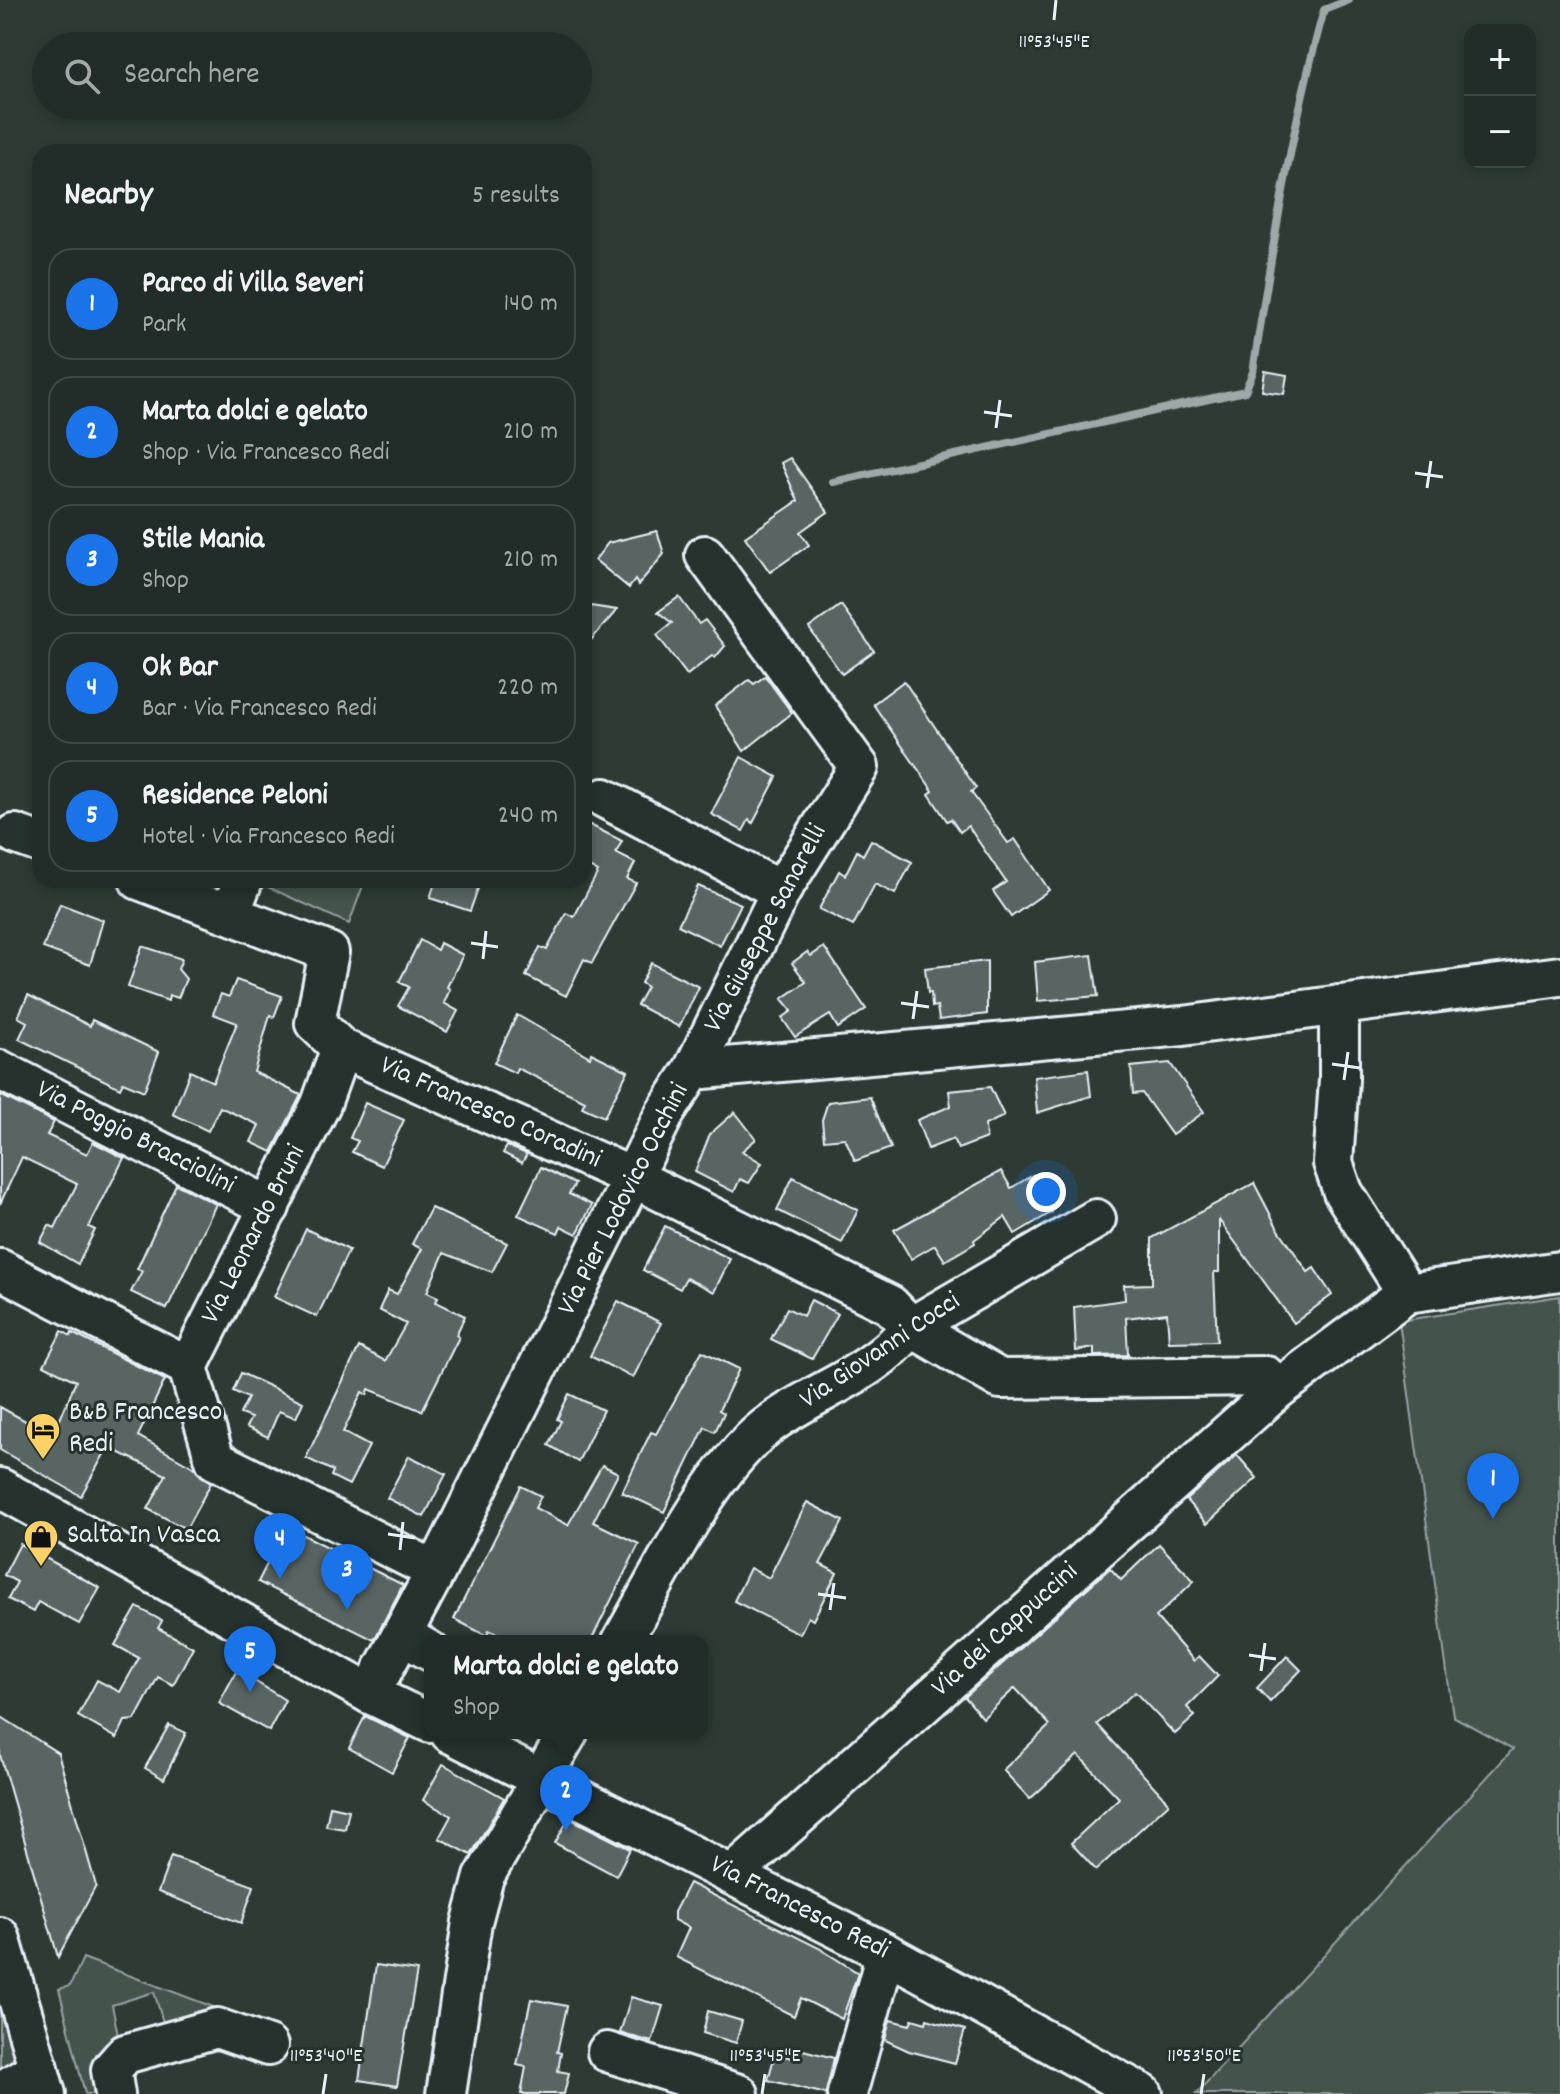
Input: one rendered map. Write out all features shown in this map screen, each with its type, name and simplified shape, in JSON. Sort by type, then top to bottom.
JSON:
[{"type":"street","name":"Via Giuseppe Sanarelli","points":[[693,1070],[781,891],[859,767],[705,555]]},
{"type":"street","points":[[604,798],[781,891]]},
{"type":"street","name":"Via Francesco Coradini","points":[[185,888],[237,897],[329,952],[315,1023],[341,1048],[634,1178],[890,1305],[911,1327]]},
{"type":"street","name":"Via Pier Lodovico Occhini","points":[[370,1694],[416,1643],[436,1571],[665,1113],[693,1070],[1183,1026],[1560,976]]},
{"type":"street","points":[[1339,1005],[1339,1080],[1333,1163],[1343,1192],[1407,1293]]},
{"type":"street","name":"Via Leonardo Bruni","points":[[188,1367],[321,1104],[341,1048]]},
{"type":"street","name":"Via Poggio Bracciolini","points":[[0,1070],[270,1207]]},
{"type":"street","name":"Via Giovanni Cocci","points":[[625,1635],[711,1488],[765,1428],[890,1353],[911,1327],[1096,1219]]},
{"type":"street","points":[[0,1269],[188,1367],[215,1460],[436,1571]]},
{"type":"street","name":"Via dei Cappuccini","points":[[733,1874],[1278,1389],[1407,1293],[1560,1271]]},
{"type":"street","points":[[911,1327],[1000,1379],[1266,1376],[1278,1389]]},
{"type":"street","points":[[0,1488],[370,1694],[424,1720]]},
{"type":"street","name":"Via Francesco Redi","points":[[462,1739],[886,1953],[1143,2094]]},
{"type":"street","points":[[446,2094],[472,1922],[484,1877],[565,1739]]},
{"type":"street","points":[[0,1937],[42,2081],[0,2092]]},
{"type":"street","points":[[847,2094],[886,1953]]},
{"type":"street","points":[[115,2094],[111,2070],[125,2054],[217,2028],[268,2046]]},
{"type":"street","points":[[607,2052],[739,2094]]},
{"type":"shaded area","points":[[270,888],[362,888],[349,924]]},
{"type":"shaded area","points":[[1560,1296],[1560,2094],[1196,2094],[1513,1749],[1453,1716],[1399,1321]]},
{"type":"shaded area","points":[[83,1958],[219,2009],[216,2018],[166,2032],[154,1992],[112,2005],[120,2046],[96,2054],[103,2094],[85,2094],[59,1989],[70,1986]]},
{"type":"shaded area","points":[[0,1996],[20,2056],[0,2085]]},
{"type":"building","points":[[1265,371],[1287,375],[1284,394],[1262,391]]},
{"type":"building","points":[[790,458],[828,512],[800,532],[809,545],[770,572],[745,537],[798,501],[781,463]]},
{"type":"building","points":[[657,531],[664,554],[638,585],[635,580],[629,588],[595,560],[608,543]]},
{"type":"building","points":[[679,597],[699,624],[705,620],[725,646],[715,658],[712,656],[687,675],[657,635],[672,623],[658,612]]},
{"type":"building","points":[[841,605],[874,651],[842,674],[809,628]]},
{"type":"building","points":[[592,606],[617,610],[592,639]]},
{"type":"building","points":[[765,676],[792,713],[744,751],[715,706],[749,680],[754,684]]},
{"type":"building","points":[[904,681],[976,788],[971,792],[1008,843],[1015,839],[1049,890],[1011,917],[993,891],[1006,882],[968,826],[960,832],[951,819],[947,821],[929,794],[933,791],[873,704]]},
{"type":"building","points":[[741,757],[777,777],[753,823],[749,820],[743,831],[711,814]]},
{"type":"building","points":[[592,826],[622,841],[616,853],[635,863],[627,879],[636,883],[592,963],[584,959],[566,996],[526,976],[540,947],[547,950],[566,913],[574,917],[598,872],[592,869]]},
{"type":"building","points":[[871,840],[912,862],[895,894],[875,884],[853,926],[819,909],[839,871],[845,875],[857,851],[863,855]]},
{"type":"building","points":[[698,886],[741,904],[720,946],[678,925]]},
{"type":"building","points":[[433,888],[478,888],[470,911],[430,898]]},
{"type":"building","points":[[60,904],[103,920],[90,965],[43,948]]},
{"type":"building","points":[[420,940],[437,950],[440,943],[463,955],[447,987],[450,989],[444,1003],[458,1011],[447,1032],[398,1006],[409,987],[399,982]]},
{"type":"building","points":[[142,946],[182,959],[178,969],[186,979],[178,998],[169,995],[168,1001],[128,987]]},
{"type":"building","points":[[824,947],[866,1009],[838,1028],[830,1015],[795,1037],[782,1018],[792,1011],[782,999],[806,982],[792,963],[807,952],[811,956]]},
{"type":"building","points":[[1092,955],[1098,996],[1038,1001],[1035,962]]},
{"type":"building","points":[[987,961],[987,1014],[939,1020],[937,1006],[932,1007],[931,992],[928,993],[925,968]]},
{"type":"building","points":[[651,963],[699,987],[679,1027],[637,1005],[647,987],[641,983]]},
{"type":"building","points":[[236,980],[282,996],[274,1017],[270,1015],[254,1072],[301,1095],[272,1152],[251,1142],[259,1125],[220,1107],[208,1131],[173,1114],[190,1071],[213,1082],[237,1023],[213,1014],[221,994],[229,997]]},
{"type":"building","points":[[28,995],[90,1026],[92,1020],[159,1052],[144,1091],[123,1082],[120,1088],[19,1039],[27,1022],[18,1017]]},
{"type":"building","points":[[517,1015],[590,1057],[591,1053],[628,1071],[604,1117],[582,1107],[585,1101],[517,1068],[515,1073],[494,1063]]},
{"type":"building","points":[[1170,1063],[1204,1112],[1172,1135],[1142,1093],[1133,1094],[1131,1067]]},
{"type":"building","points":[[1088,1070],[1091,1096],[1037,1113],[1034,1077]]},
{"type":"building","points":[[990,1087],[1004,1116],[985,1125],[986,1138],[958,1149],[953,1139],[928,1149],[917,1120],[951,1106],[949,1091]]},
{"type":"building","points":[[0,1095],[54,1122],[47,1135],[87,1154],[93,1142],[124,1158],[89,1227],[95,1230],[78,1264],[40,1242],[49,1225],[55,1228],[77,1184],[22,1157],[0,1204]]},
{"type":"building","points":[[870,1097],[891,1148],[855,1161],[845,1138],[824,1140],[822,1120],[828,1102]]},
{"type":"building","points":[[365,1103],[404,1120],[382,1166],[352,1152],[358,1141],[350,1138]]},
{"type":"building","points":[[735,1112],[756,1139],[742,1151],[762,1163],[749,1183],[740,1179],[734,1192],[695,1172],[710,1134]]},
{"type":"building","points":[[507,1146],[527,1154],[522,1163],[503,1153]]},
{"type":"building","points":[[541,1167],[575,1184],[569,1194],[592,1205],[577,1234],[561,1226],[558,1233],[518,1215]]},
{"type":"building","points":[[1001,1171],[1011,1188],[1033,1175],[1052,1212],[1015,1234],[1005,1217],[974,1240],[975,1243],[945,1261],[935,1245],[911,1259],[894,1230]]},
{"type":"building","points":[[793,1177],[858,1210],[842,1243],[777,1210]]},
{"type":"building","points":[[1254,1183],[1277,1227],[1308,1272],[1314,1268],[1332,1295],[1294,1323],[1219,1220],[1219,1272],[1214,1272],[1217,1341],[1169,1342],[1167,1313],[1126,1318],[1128,1355],[1094,1356],[1094,1348],[1076,1351],[1074,1307],[1125,1300],[1124,1285],[1152,1284],[1152,1238]]},
{"type":"building","points":[[176,1184],[216,1204],[167,1309],[131,1292],[142,1271],[137,1269]]},
{"type":"building","points":[[431,1208],[507,1243],[492,1272],[444,1253],[427,1292],[438,1297],[436,1302],[465,1316],[456,1335],[459,1337],[422,1411],[369,1389],[367,1395],[362,1392],[343,1432],[369,1446],[349,1485],[331,1476],[333,1471],[306,1458],[359,1347],[385,1361],[406,1324],[379,1310],[388,1290],[397,1294],[422,1249],[412,1244]]},
{"type":"building","points":[[665,1226],[730,1259],[714,1292],[686,1278],[680,1289],[643,1270]]},
{"type":"building","points":[[306,1229],[349,1250],[317,1317],[274,1297]]},
{"type":"building","points":[[811,1300],[838,1314],[812,1359],[771,1339],[787,1308],[803,1316]]},
{"type":"building","points":[[618,1301],[661,1323],[633,1378],[590,1356]]},
{"type":"building","points":[[62,1331],[71,1336],[72,1333],[165,1380],[138,1436],[195,1468],[211,1483],[186,1529],[148,1509],[166,1475],[108,1447],[81,1496],[0,1450],[0,1407],[53,1436],[76,1381],[44,1365]]},
{"type":"building","points":[[702,1351],[739,1369],[719,1410],[724,1413],[715,1432],[705,1427],[664,1512],[622,1492],[651,1432],[656,1434]]},
{"type":"building","points":[[241,1373],[303,1402],[296,1418],[279,1411],[268,1437],[246,1427],[251,1418],[240,1414],[248,1398],[233,1391]]},
{"type":"building","points":[[569,1394],[603,1410],[578,1462],[549,1445],[561,1421],[557,1419]]},
{"type":"building","points":[[1237,1455],[1257,1478],[1207,1524],[1186,1500]]},
{"type":"building","points":[[409,1456],[446,1474],[424,1517],[387,1498]]},
{"type":"building","points":[[602,1465],[618,1473],[593,1522],[639,1544],[594,1635],[501,1635],[489,1630],[485,1635],[454,1619],[521,1486],[541,1496],[535,1508],[568,1525]]},
{"type":"building","points":[[807,1502],[843,1521],[820,1564],[837,1573],[813,1620],[808,1617],[800,1634],[734,1601],[750,1568],[769,1578]]},
{"type":"building","points":[[286,1526],[403,1585],[374,1640],[258,1582]]},
{"type":"building","points":[[20,1544],[100,1588],[79,1624],[38,1602],[33,1612],[8,1599],[17,1582],[4,1575]]},
{"type":"building","points":[[1159,1544],[1194,1581],[1156,1617],[1194,1661],[1199,1656],[1218,1676],[1187,1707],[1195,1716],[1175,1734],[1135,1692],[1097,1724],[1169,1803],[1096,1870],[1071,1843],[1119,1798],[1078,1755],[1030,1799],[1003,1770],[1050,1725],[1015,1688],[983,1718],[965,1697],[1110,1568],[1121,1580]]},
{"type":"building","points":[[137,1607],[162,1621],[158,1628],[193,1647],[173,1685],[158,1677],[135,1720],[125,1721],[117,1738],[78,1716],[97,1680],[120,1692],[139,1658],[115,1645]]},
{"type":"building","points":[[1287,1656],[1301,1670],[1270,1702],[1257,1688]]},
{"type":"building","points":[[237,1670],[285,1700],[269,1731],[219,1703]]},
{"type":"building","points":[[0,1716],[58,1753],[96,1886],[58,1957],[0,1755]]},
{"type":"building","points":[[365,1716],[410,1738],[392,1772],[349,1748]]},
{"type":"building","points":[[169,1725],[186,1733],[164,1779],[145,1768]]},
{"type":"building","points":[[443,1764],[504,1798],[471,1855],[439,1838],[451,1816],[423,1800]]},
{"type":"building","points":[[330,1806],[349,1810],[345,1829],[326,1826]]},
{"type":"building","points":[[569,1818],[630,1849],[616,1876],[555,1843]]},
{"type":"building","points":[[171,1856],[254,1886],[241,1923],[158,1892]]},
{"type":"building","points":[[689,1883],[819,1948],[858,1973],[842,2019],[801,1998],[794,2016],[676,1957],[689,1928],[674,1920],[674,1912]]},
{"type":"building","points":[[376,1965],[417,1971],[397,2086],[359,2080]]},
{"type":"building","points":[[631,1997],[663,2006],[652,2042],[620,2033]]},
{"type":"building","points":[[531,1999],[567,2006],[557,2052],[561,2053],[558,2071],[569,2073],[564,2094],[521,2094],[526,2067],[517,2065]]},
{"type":"building","points":[[708,2011],[742,2021],[736,2043],[703,2033]]},
{"type":"building","points":[[912,2019],[926,2023],[927,2019],[965,2030],[955,2063],[909,2051],[885,2040],[890,2020],[910,2025]]},
{"type":"building","points":[[799,2049],[834,2058],[826,2094],[768,2080],[775,2054],[797,2059]]},
{"type":"waterway","points":[[833,482],[1245,391],[1253,372],[1275,235],[1312,54],[1324,10],[1349,0]]},
{"type":"place","name":"B&B Francesco Redi","points":[[43,1461]]},
{"type":"place","name":"Parco di Villa Severi","points":[[1493,1519]]},
{"type":"place","name":"Salta In Vasca","points":[[41,1568]]},
{"type":"place","name":"Ok Bar","points":[[280,1579]]},
{"type":"place","name":"Stile Mania","points":[[347,1610]]},
{"type":"place","name":"Residence Peloni","points":[[250,1692]]},
{"type":"place","name":"Marta dolci e gelato","points":[[566,1831]]}]
